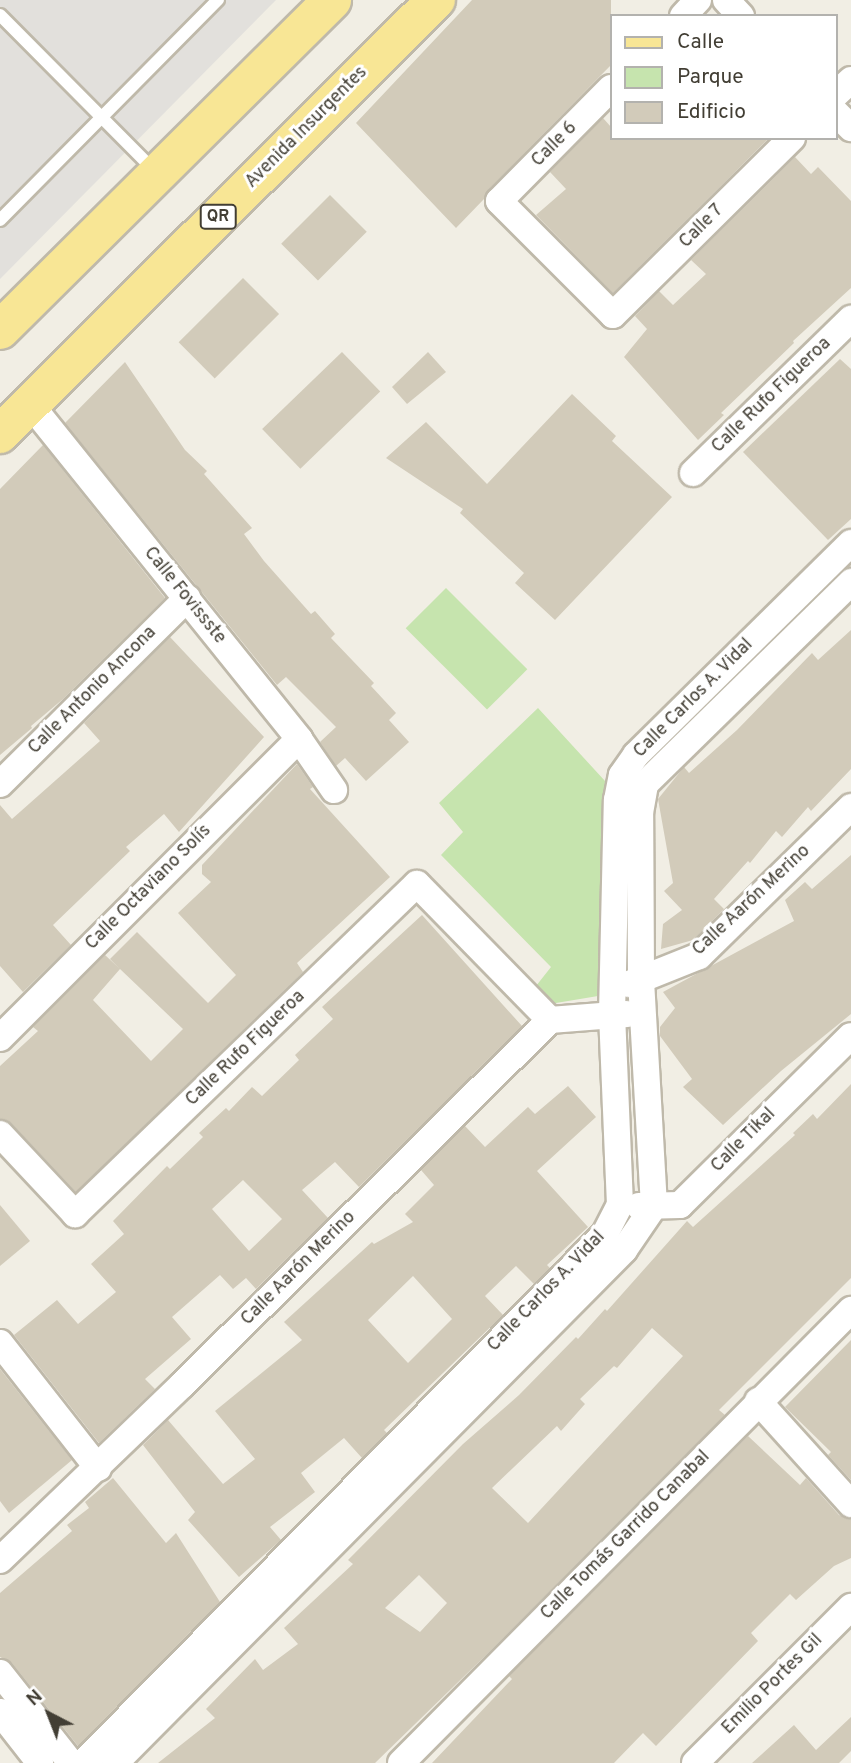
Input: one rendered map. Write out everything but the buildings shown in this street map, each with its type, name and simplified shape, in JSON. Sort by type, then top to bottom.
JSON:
[{"type":"main road","points":[[0,330],[332,0]]},
{"type":"main road","name":"Avenida Insurgentes","points":[[0,434],[436,0]]},
{"type":"street","points":[[685,14],[698,0]]},
{"type":"street","points":[[726,0],[739,14]]},
{"type":"street","points":[[837,93],[851,80]]},
{"type":"street","name":"Calle 6","points":[[610,89],[499,201],[613,315]]},
{"type":"street","points":[[837,114],[851,128]]},
{"type":"street","name":"Calle 7","points":[[613,315],[790,140]]},
{"type":"street","name":"Calle Rufo Figueroa","points":[[693,473],[851,319]]},
{"type":"street","name":"Calle Fovissste","points":[[30,404],[299,738],[334,790]]},
{"type":"street","name":"Calle Carlos A. Vidal","points":[[83,1763],[605,1234],[620,1205],[613,1003],[617,800],[622,775],[636,755],[851,543]]},
{"type":"street","name":"Calle Carlos A. Vidal","points":[[115,1763],[624,1250],[654,1206],[641,978],[640,813],[645,784],[851,582]]},
{"type":"street","name":"Calle Antonio Ancona","points":[[0,784],[187,598]]},
{"type":"street","name":"Calle Octaviano Solís","points":[[1,1036],[299,738]]},
{"type":"street","name":"Calle Aarón Merino","points":[[613,1003],[641,978],[699,956],[851,807]]},
{"type":"street","name":"Calle Rufo Figueroa","points":[[0,1134],[75,1214],[417,884],[550,1020]]},
{"type":"street","points":[[550,1020],[613,1003],[643,1014]]},
{"type":"street","name":"Calle Aarón Merino","points":[[0,1560],[98,1468],[550,1020]]},
{"type":"street","name":"Calle Tikal","points":[[620,1205],[680,1205],[851,1036]]},
{"type":"street","name":"Calle Tomás Garrido Canabal","points":[[401,1763],[851,1310]]},
{"type":"street","points":[[0,1343],[98,1468]]},
{"type":"street","points":[[758,1401],[851,1504]]},
{"type":"street","name":"Emilio Portes Gil","points":[[695,1763],[851,1607]]},
{"type":"street","points":[[0,1673],[71,1763]]},
{"type":"street","points":[[0,1712],[40,1763]]},
{"type":"lane","points":[[0,220],[218,0]]},
{"type":"lane","points":[[0,15],[157,173]]},
{"type":"green space","points":[[446,588],[527,669],[487,710],[406,628]]},
{"type":"green space","points":[[538,708],[605,781],[598,996],[550,1004],[536,986],[551,967],[441,855],[463,832],[439,803]]},
{"type":"shaded area","points":[[0,0],[276,0],[0,279]]}]
